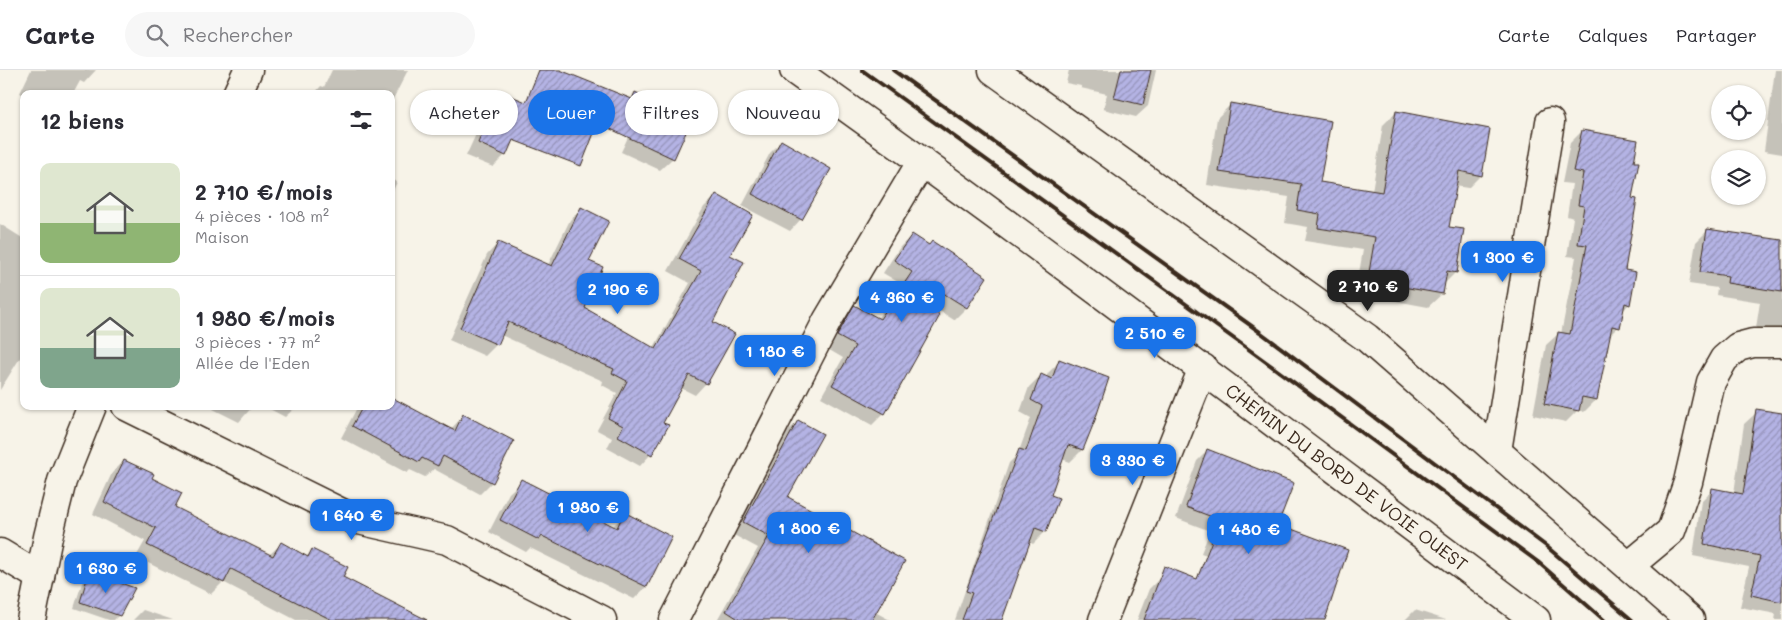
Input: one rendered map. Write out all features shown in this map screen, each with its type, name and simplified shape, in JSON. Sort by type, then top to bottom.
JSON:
[{"type":"street","points":[[239,90],[248,70]]},
{"type":"street","name":"CHEMIN DU BORD DE VOIE OUEST","points":[[794,70],[922,160],[1203,368],[1523,616]]},
{"type":"street","points":[[993,70],[1367,338],[1690,620]]},
{"type":"street","points":[[1497,451],[1550,122]]},
{"type":"street","points":[[674,620],[827,321],[922,160]]},
{"type":"street","points":[[1629,566],[1671,531],[1688,482],[1711,382],[1724,359],[1738,347],[1753,342],[1782,343]]},
{"type":"street","points":[[1103,620],[1203,368]]},
{"type":"street","points":[[31,620],[62,481],[90,410]]},
{"type":"street","points":[[134,410],[354,519],[447,540],[602,620]]},
{"type":"street","points":[[0,553],[40,577]]},
{"type":"building","points":[[539,70],[560,70],[610,90],[531,90]]},
{"type":"building","points":[[1121,70],[1151,70],[1143,105],[1114,98]]},
{"type":"building","points":[[615,92],[625,96],[625,135],[685,135],[674,159],[615,131]]},
{"type":"building","points":[[528,97],[528,135],[593,135],[581,166],[513,140],[506,156],[478,143],[481,135],[518,135],[518,99],[526,102]]},
{"type":"building","points":[[1230,103],[1331,121],[1320,182],[1382,192],[1396,111],[1490,129],[1482,176],[1459,171],[1449,227],[1464,229],[1457,273],[1447,271],[1443,294],[1397,286],[1398,283],[1368,278],[1375,237],[1318,228],[1320,214],[1297,210],[1301,184],[1219,172]]},
{"type":"building","points":[[1582,130],[1638,140],[1634,162],[1639,162],[1632,198],[1637,199],[1625,270],[1636,272],[1630,305],[1625,303],[1620,328],[1612,326],[1597,400],[1582,397],[1579,411],[1544,404],[1558,332],[1570,334],[1587,245],[1578,244],[1584,206],[1578,205],[1583,173],[1573,171]]},
{"type":"building","points":[[781,140],[831,169],[802,220],[752,194]]},
{"type":"building","points":[[716,194],[753,215],[730,255],[744,262],[713,322],[735,334],[707,384],[689,375],[663,423],[669,425],[652,455],[618,436],[623,426],[608,418],[627,381],[612,373],[614,369],[508,322],[498,345],[460,328],[498,242],[552,266],[581,207],[609,221],[589,261],[603,267],[585,308],[656,349],[701,271],[679,259]]},
{"type":"building","points":[[1707,229],[1782,240],[1782,292],[1727,283],[1728,276],[1700,272]]},
{"type":"building","points":[[912,234],[929,245],[932,241],[987,277],[967,308],[930,285],[939,317],[885,414],[832,385],[855,346],[837,336],[854,305],[880,319],[912,272],[894,260]]},
{"type":"building","points":[[1059,359],[1109,378],[1095,420],[1083,450],[1068,445],[1051,495],[1059,498],[1046,532],[1035,528],[1002,620],[962,620],[972,593],[966,591],[1019,449],[1026,451],[1042,406],[1031,400],[1041,374],[1052,379]]},
{"type":"building","points":[[395,399],[455,431],[463,414],[514,441],[493,483],[443,456],[438,466],[422,458],[419,462],[352,426],[361,410],[395,410]]},
{"type":"building","points":[[1756,409],[1782,413],[1782,602],[1751,595],[1760,556],[1704,544],[1712,488],[1743,494]]},
{"type":"building","points":[[798,420],[823,434],[788,497],[905,561],[872,620],[740,620],[726,611],[769,536],[743,522]]},
{"type":"building","points":[[1207,449],[1294,483],[1278,524],[1348,550],[1325,620],[1144,620],[1164,566],[1197,579],[1220,520],[1186,507]]},
{"type":"building","points":[[124,460],[154,474],[152,478],[182,493],[175,507],[273,556],[281,542],[308,557],[312,549],[348,567],[343,577],[427,620],[332,620],[231,569],[224,583],[147,545],[156,528],[104,502]]},
{"type":"building","points":[[521,479],[617,528],[624,512],[672,537],[647,587],[542,536],[539,540],[500,520]]},
{"type":"building","points":[[89,572],[135,588],[120,616],[80,602]]},
{"type":"railway","points":[[862,70],[1251,351],[1538,562],[1604,620]]},
{"type":"railway","points":[[893,70],[1260,332],[1546,546],[1632,620]]}]
